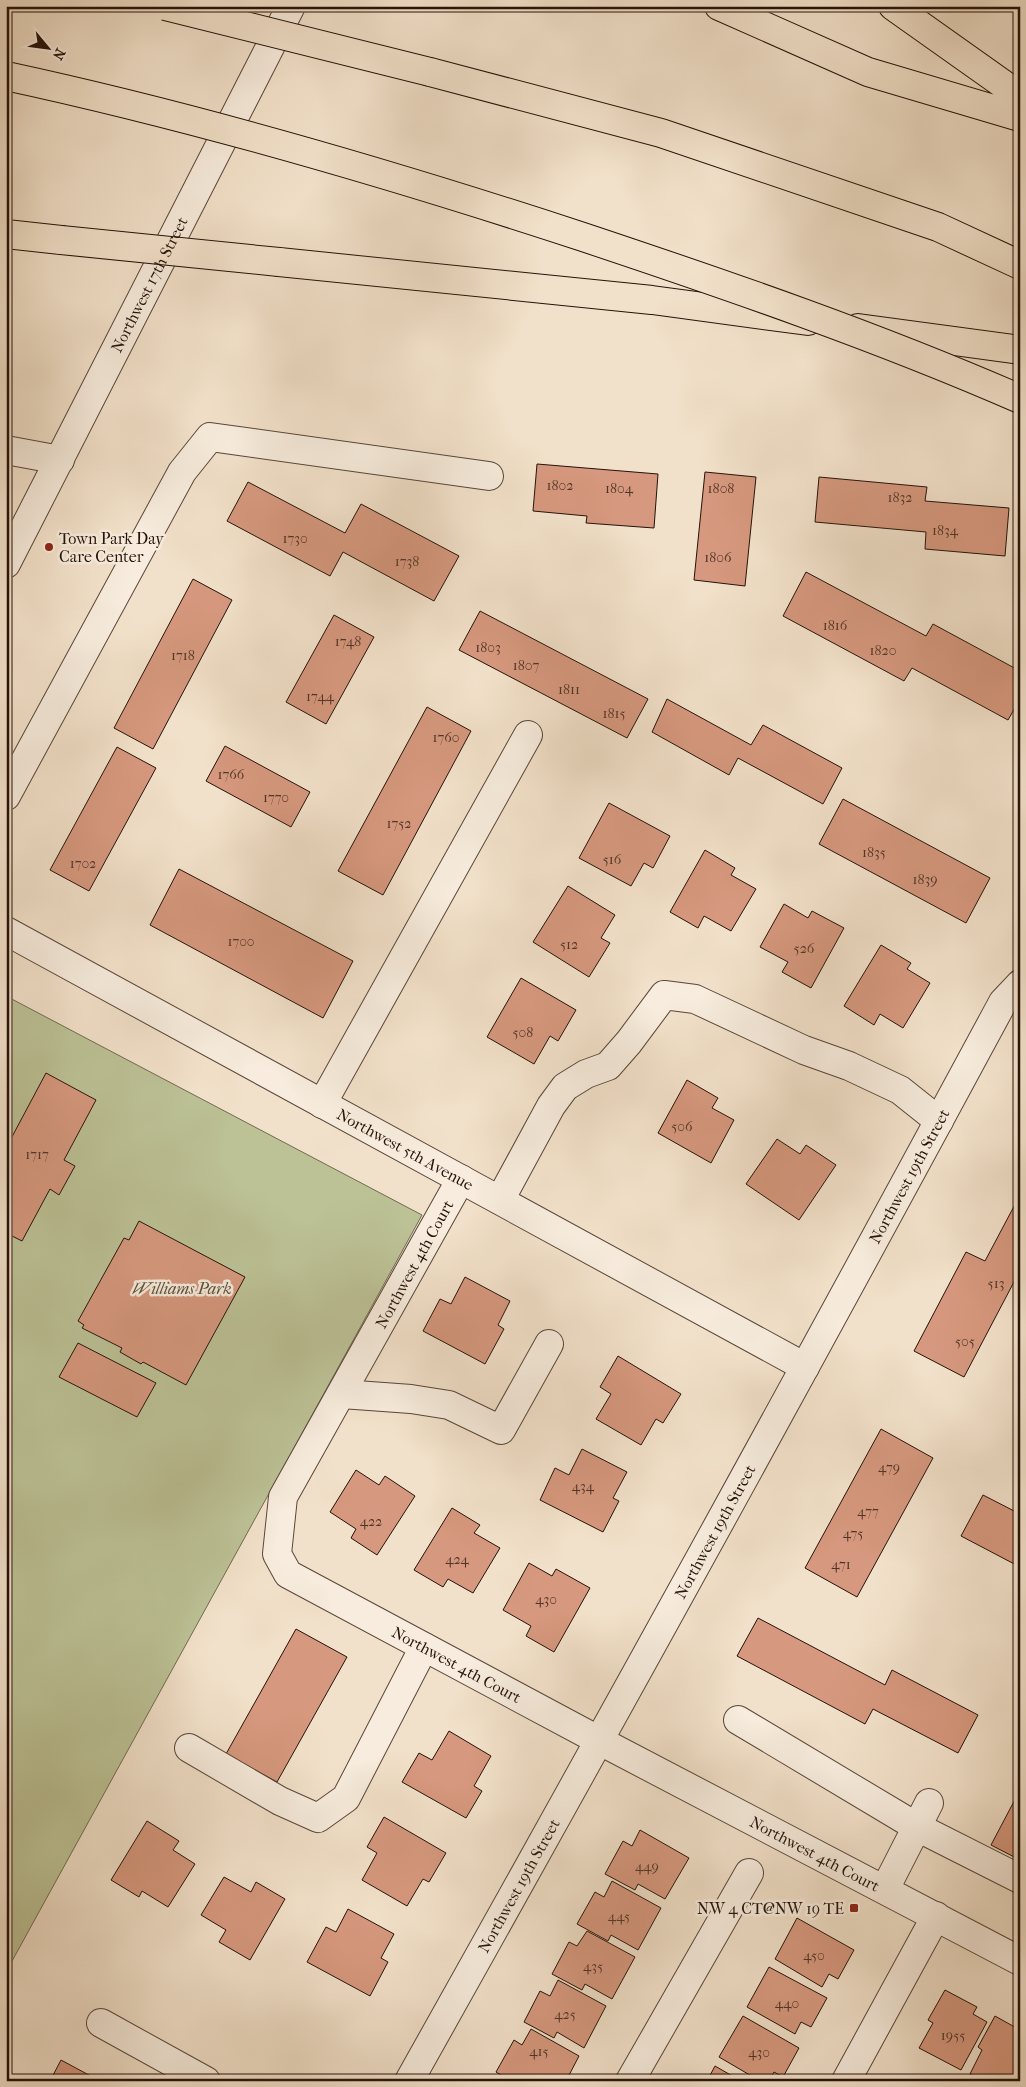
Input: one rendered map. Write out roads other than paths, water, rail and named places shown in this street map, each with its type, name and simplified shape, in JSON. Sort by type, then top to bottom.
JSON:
[{"type":"highway","points":[[164,6],[430,72],[661,133],[938,227],[1020,264]]},
{"type":"highway","points":[[719,6],[868,72],[1020,118]]},
{"type":"highway","points":[[893,6],[1020,96]]},
{"type":"highway","points":[[6,76],[189,120],[420,184],[784,306],[1020,399]]},
{"type":"highway","points":[[6,234],[652,300],[1020,350]]},
{"type":"street","name":"Northwest 17th Street","points":[[8,559],[291,6]]},
{"type":"street","points":[[6,796],[182,472],[210,436],[489,476]]},
{"type":"street","points":[[6,450],[60,460]]},
{"type":"street","points":[[322,1104],[528,735]]},
{"type":"street","name":"Northwest 5th Avenue","points":[[6,931],[805,1367]]},
{"type":"street","name":"Northwest 19th Street","points":[[409,2081],[600,1741],[1003,1002],[1020,984]]},
{"type":"street","points":[[500,1200],[551,1106],[566,1087],[586,1074],[608,1066],[630,1042],[664,995],[695,999],[804,1050],[849,1066],[900,1090],[939,1121]]},
{"type":"street","name":"Northwest 4th Court","points":[[461,1179],[283,1497],[276,1554],[288,1574],[600,1741],[1020,1961]]},
{"type":"street","points":[[342,1394],[411,1399],[449,1405],[501,1430],[549,1344]]},
{"type":"street","points":[[189,1748],[280,1801],[318,1818],[346,1798],[424,1647]]},
{"type":"street","points":[[738,1720],[923,1815],[1020,1879]]},
{"type":"street","points":[[885,1889],[923,1815]]},
{"type":"street","points":[[630,2081],[749,1873]]},
{"type":"street","points":[[856,2078],[936,1916]]},
{"type":"street","points":[[101,2023],[206,2081]]},
{"type":"place","name":"Town Park Day Care Center","points":[[49,547]]},
{"type":"place","name":"NW 4 CT@NW 19 TE","points":[[854,1908]]},
{"type":"park label","name":"Williams Park","points":[[182,1288]]}]
